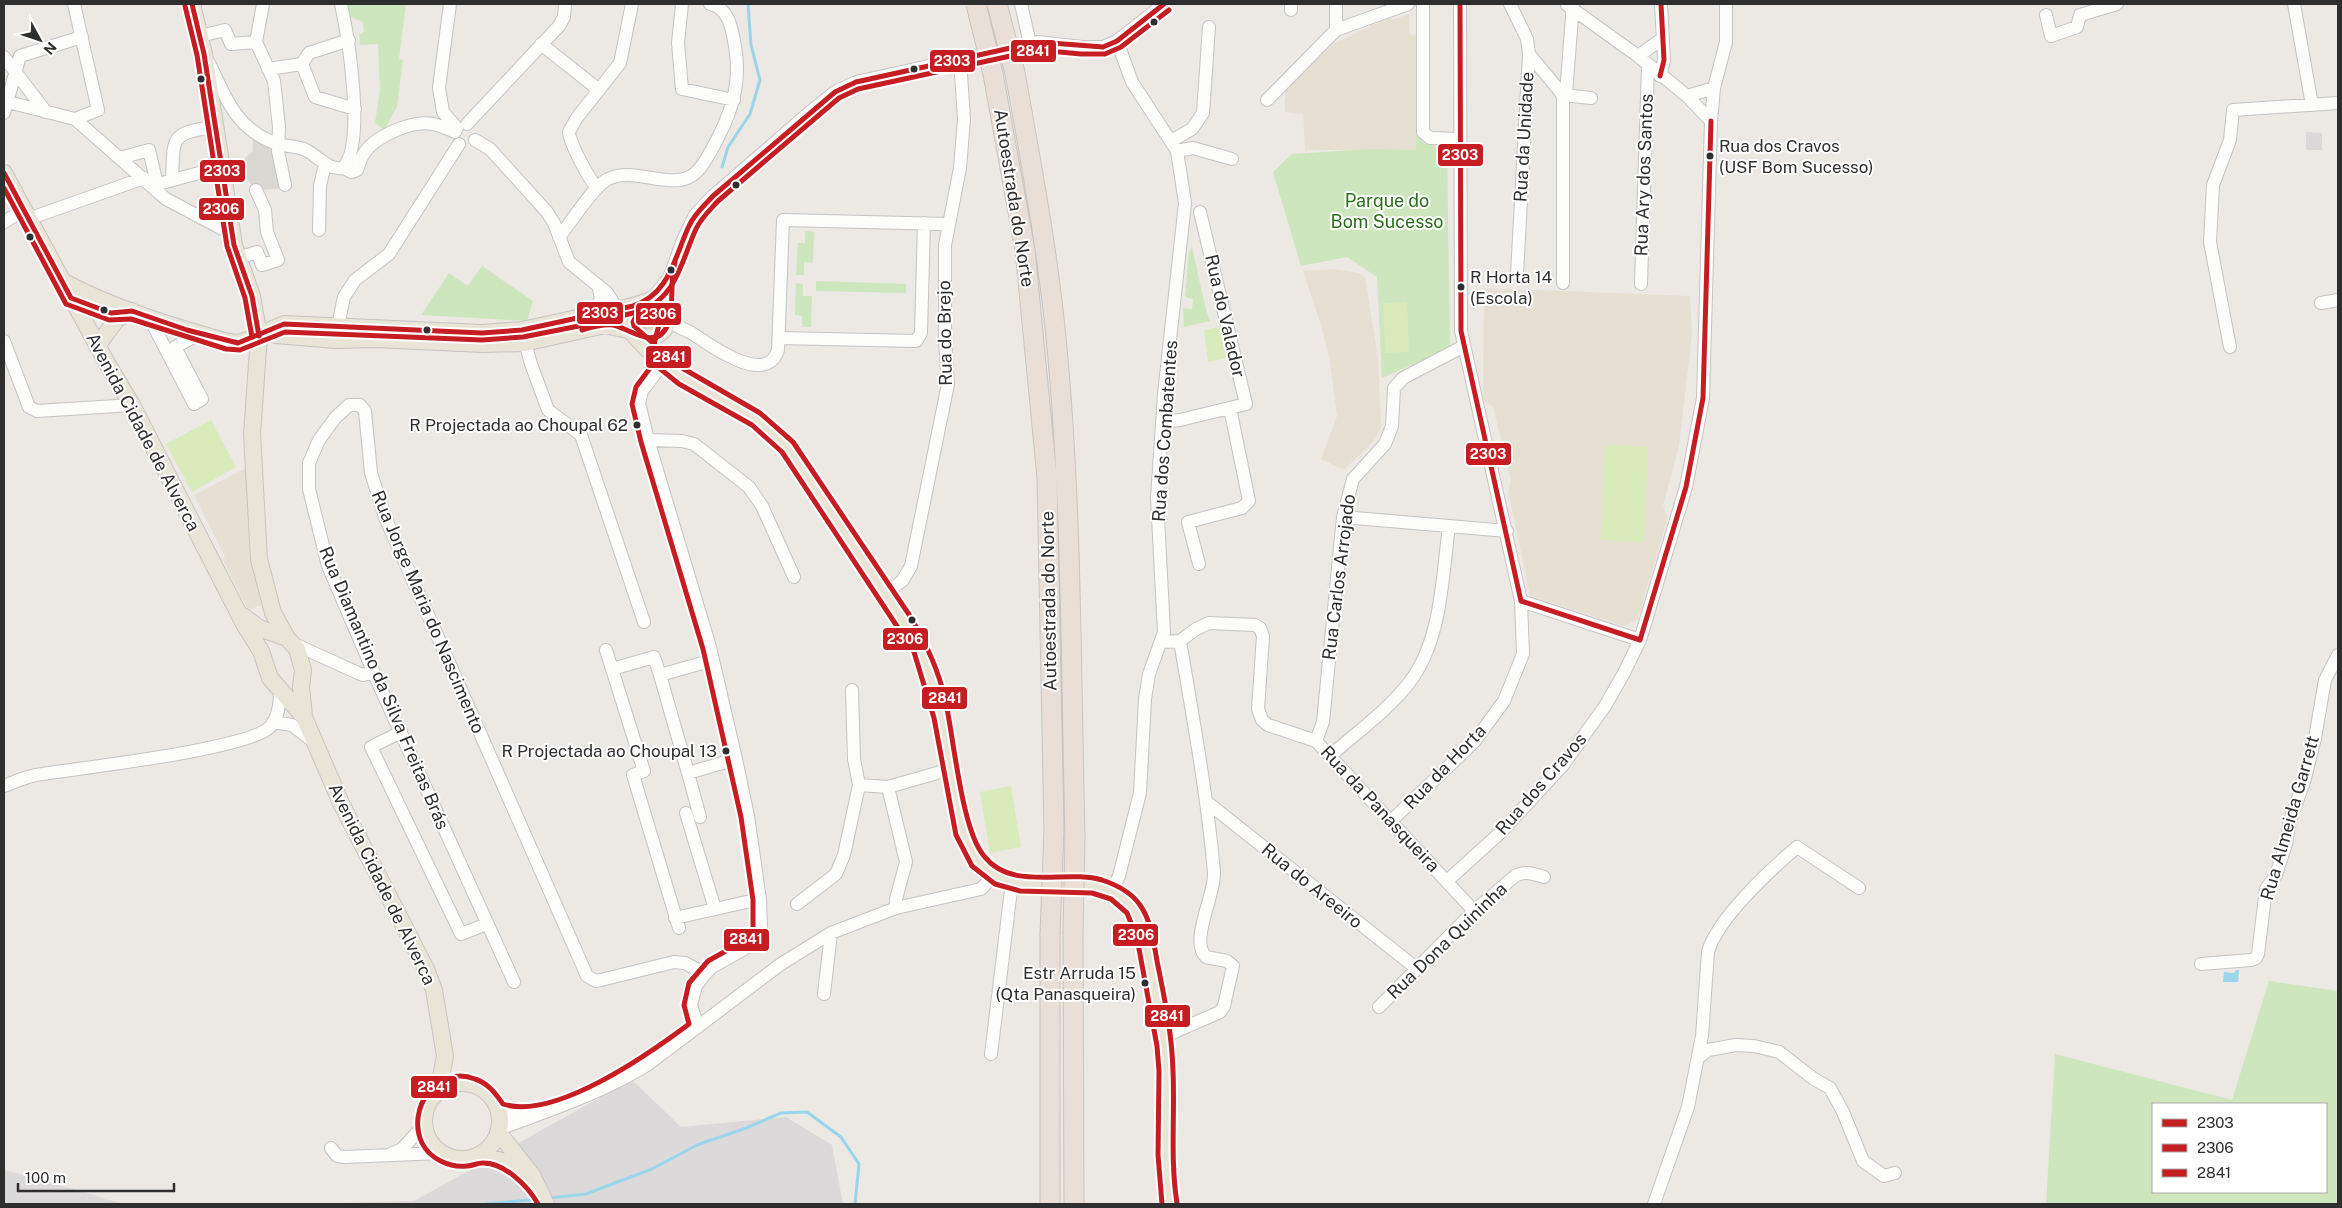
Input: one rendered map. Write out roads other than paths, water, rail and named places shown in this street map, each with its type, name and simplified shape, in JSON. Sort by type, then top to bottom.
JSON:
[{"type":"highway","name":"Autoestrada do Norte","points":[[976,4],[993,74],[1025,250],[1046,477],[1054,830],[1050,934],[1050,1204]]},
{"type":"highway","name":"Autoestrada do Norte","points":[[997,4],[1015,73],[1046,247],[1058,358],[1067,486],[1075,836],[1074,1204]]},
{"type":"main road","points":[[192,4],[204,54],[232,234],[238,258],[252,296],[259,336],[256,355],[256,391],[252,434],[259,559],[273,614],[284,638],[264,640],[261,651]]},
{"type":"main road","name":"Avenida Cidade de Alverca","points":[[4,173],[97,346],[132,405],[245,626],[261,651],[270,678],[304,717],[341,803],[426,968],[434,990],[445,1056],[440,1083],[433,1097]]},
{"type":"main road","points":[[62,281],[91,296],[149,317],[199,334],[238,343],[259,336],[336,333],[375,339],[484,344],[609,325],[660,304],[667,322],[661,350],[664,362]]},
{"type":"main road","points":[[97,346],[117,319],[132,311]]},
{"type":"main road","points":[[523,337],[594,315],[630,317],[648,338],[667,322]]},
{"type":"main road","points":[[630,317],[646,348],[683,378],[756,419],[788,447],[921,649],[931,673],[966,843],[976,861],[993,876],[1012,882],[1040,885],[1095,886],[1112,891],[1126,900],[1138,919],[1148,955],[1163,1037],[1166,1085],[1166,1164],[1170,1204]]},
{"type":"main road","name":"Avenida Cidade de Alverca","points":[[240,613],[258,628],[284,638],[300,656],[303,670],[301,687],[304,717]]},
{"type":"main road","points":[[282,692],[297,691],[301,687]]},
{"type":"main road","points":[[445,1056],[467,1082],[484,1091],[493,1099],[498,1110],[499,1130],[488,1149],[480,1154],[461,1159],[442,1153],[430,1141],[424,1125],[428,1105],[433,1097],[451,1085],[467,1082]]},
{"type":"main road","points":[[499,1130],[532,1174],[544,1201]]},
{"type":"main road","points":[[480,1154],[513,1166],[526,1178],[544,1201]]},
{"type":"street","points":[[74,4],[98,110],[75,119]]},
{"type":"street","points":[[263,4],[256,42],[274,81],[279,127],[278,145],[286,185]]},
{"type":"street","points":[[341,4],[349,40],[354,109],[350,161],[343,168]]},
{"type":"street","points":[[450,4],[439,88],[443,112],[460,132],[466,146],[475,140]]},
{"type":"street","points":[[336,333],[344,297],[355,280],[389,254],[460,132],[562,22],[565,4]]},
{"type":"street","points":[[598,188],[592,181],[571,141],[569,132],[622,58],[632,4]]},
{"type":"street","points":[[682,4],[678,43],[682,89],[734,100]]},
{"type":"street","points":[[559,237],[598,188],[608,179],[623,175],[675,181],[694,176],[702,166],[726,124],[734,100],[737,67],[728,18],[723,10],[710,4]]},
{"type":"street","points":[[1021,4],[1030,44]]},
{"type":"street","points":[[948,224],[783,220],[779,338],[777,353],[772,360],[764,364],[731,359],[667,322],[670,276],[689,226],[703,206],[754,159],[835,92],[856,82],[1030,44],[1046,42],[1095,48],[1117,41],[1164,4]]},
{"type":"street","points":[[1336,4],[1336,30]]},
{"type":"street","points":[[1267,100],[1336,30],[1377,9],[1408,4]]},
{"type":"street","points":[[1423,4],[1423,132],[1430,138],[1460,139]]},
{"type":"street","name":"Rua da Horta","points":[[1391,820],[1474,742],[1504,701],[1523,654],[1521,601],[1507,531],[1461,331],[1460,4]]},
{"type":"street","name":"Rua da Unidade","points":[[1510,4],[1527,39],[1529,54],[1517,274]]},
{"type":"street","points":[[1660,76],[1664,60],[1661,4]]},
{"type":"street","name":"Rua dos Cravos","points":[[1447,881],[1501,832],[1563,765],[1605,706],[1640,640],[1686,487],[1703,398],[1711,121],[1714,88],[1726,42],[1726,4]]},
{"type":"street","points":[[2046,14],[2051,36],[2077,27],[2080,15],[2117,4]]},
{"type":"street","points":[[2294,4],[2312,104]]},
{"type":"street","points":[[1570,5],[1687,96],[1711,121]]},
{"type":"street","points":[[1563,283],[1563,95],[1566,94],[1570,5]]},
{"type":"street","points":[[1174,146],[1192,129],[1203,113],[1209,27]]},
{"type":"street","points":[[200,36],[225,30],[232,44],[256,42]]},
{"type":"street","points":[[82,37],[20,56],[14,70],[5,105],[75,119],[151,183],[166,200],[232,234]]},
{"type":"street","points":[[1643,61],[1662,39]]},
{"type":"street","points":[[268,69],[302,64],[309,53],[349,40]]},
{"type":"street","name":"Rua dos Combatentes","points":[[1112,891],[1122,867],[1140,793],[1145,699],[1149,674],[1164,632],[1157,498],[1162,422],[1185,203],[1174,146],[1132,82],[1117,41]]},
{"type":"street","points":[[541,44],[599,90]]},
{"type":"street","points":[[204,54],[242,124],[258,137],[278,145],[305,150],[325,164],[335,168],[343,168],[352,172],[357,170],[363,154],[375,143],[393,131],[411,124],[432,124],[460,132],[475,130],[475,140]]},
{"type":"street","points":[[1529,54],[1563,95],[1591,98]]},
{"type":"street","points":[[4,57],[46,112]]},
{"type":"street","name":"Rua do Brejo","points":[[886,594],[903,580],[911,566],[946,396],[949,371],[945,339],[945,245],[961,158],[964,119],[960,60]]},
{"type":"street","name":"Rua Ary dos Santos","points":[[1640,284],[1643,61]]},
{"type":"street","points":[[302,64],[315,97],[354,109]]},
{"type":"street","points":[[1687,96],[1714,88]]},
{"type":"street","points":[[2230,347],[2210,242],[2214,185],[2230,140],[2233,110],[2338,103]]},
{"type":"street","points":[[172,180],[174,143],[179,135],[189,130],[214,126]]},
{"type":"street","points":[[475,140],[490,149],[547,212],[554,223],[569,262],[607,293],[630,317],[656,293],[670,276]]},
{"type":"street","points":[[1174,146],[1193,148],[1232,160]]},
{"type":"street","points":[[120,158],[149,150],[151,183]]},
{"type":"street","points":[[320,230],[320,186],[325,164]]},
{"type":"street","points":[[4,222],[151,183],[172,180],[221,167]]},
{"type":"street","points":[[238,258],[257,252],[262,265],[278,260],[267,232],[265,210],[256,190]]},
{"type":"street","name":"Rua do Valador","points":[[1162,422],[1246,404],[1200,212]]},
{"type":"street","points":[[779,338],[916,341],[921,333],[924,224]]},
{"type":"street","points":[[594,315],[601,298],[598,285]]},
{"type":"street","points":[[2322,303],[2338,300]]},
{"type":"street","points":[[149,317],[194,404],[202,399],[175,347],[199,334]]},
{"type":"street","points":[[523,337],[548,410],[581,435],[644,622]]},
{"type":"street","points":[[4,341],[29,407],[37,411],[132,405]]},
{"type":"street","name":"Rua Carlos Arrojado","points":[[1316,741],[1323,722],[1343,517],[1353,479],[1385,444],[1392,426],[1394,388],[1403,378],[1464,346]]},
{"type":"street","points":[[664,362],[640,396],[639,403],[648,440],[713,660],[748,816],[760,899],[762,929],[755,944],[721,961],[704,974],[691,998],[691,1005],[698,1027]]},
{"type":"street","name":"Rua Diamantino da Silva Freitas Brás","points":[[360,406],[354,404],[344,408],[319,440],[309,463],[309,489],[328,566],[373,672],[514,982]]},
{"type":"street","name":"Rua Jorge Maria do Nascimento","points":[[360,406],[366,415],[371,473],[382,510],[584,972],[590,978],[601,980],[679,962],[693,966],[704,974]]},
{"type":"street","points":[[1199,564],[1188,522],[1242,508],[1249,501],[1230,408]]},
{"type":"street","points":[[648,440],[682,441],[694,444],[749,487],[762,506],[794,577]]},
{"type":"street","points":[[1343,517],[1507,531]]},
{"type":"street","points":[[1330,756],[1382,711],[1409,683],[1427,651],[1438,612],[1449,526]]},
{"type":"street","points":[[1521,601],[1640,640]]},
{"type":"street","name":"Rua da Panasqueira","points":[[1180,641],[1196,629],[1209,623],[1255,625],[1260,628],[1263,636],[1258,709],[1265,723],[1316,741],[1474,911]]},
{"type":"street","points":[[284,638],[363,675],[373,672]]},
{"type":"street","points":[[1162,642],[1180,641],[1208,803],[1215,878],[1201,935],[1201,950],[1210,958],[1231,962],[1233,972],[1224,1006],[1220,1012],[1163,1037]]},
{"type":"street","points":[[606,650],[644,771],[633,775],[677,923],[715,908],[760,899]]},
{"type":"street","name":"Rua Almeida Garrett","points":[[2201,964],[2251,960],[2256,958],[2258,954],[2266,889],[2276,875],[2286,844],[2290,820],[2304,782],[2315,738],[2325,680],[2338,655]]},
{"type":"street","points":[[303,670],[312,661],[326,657]]},
{"type":"street","points":[[612,669],[654,657],[700,817]]},
{"type":"street","points":[[660,675],[713,660]]},
{"type":"street","points":[[797,904],[839,870],[844,855],[858,784],[854,759],[852,690]]},
{"type":"street","points":[[4,786],[34,776],[156,757],[236,741],[263,732],[273,722],[280,706],[282,692]]},
{"type":"street","points":[[273,722],[297,727],[316,743]]},
{"type":"street","points":[[400,732],[371,747],[461,934],[487,924]]},
{"type":"street","points":[[688,773],[736,759]]},
{"type":"street","points":[[858,784],[888,787],[951,769]]},
{"type":"street","points":[[888,787],[906,862],[896,899],[896,908]]},
{"type":"street","name":"Rua do Areeiro","points":[[1208,803],[1416,968]]},
{"type":"street","points":[[686,812],[715,908]]},
{"type":"street","points":[[1654,1204],[1688,1107],[1702,1036],[1708,952],[1712,939],[1762,878],[1797,847],[1858,888]]},
{"type":"street","name":"Rua Dona Quininha","points":[[1379,1007],[1474,911],[1521,872],[1544,877]]},
{"type":"street","points":[[499,1130],[595,1093],[624,1079],[647,1065],[781,964],[831,933],[896,908],[976,891],[985,886],[993,876]]},
{"type":"street","points":[[991,1054],[1012,882]]},
{"type":"street","points":[[824,994],[831,933]]},
{"type":"street","points":[[1698,1058],[1708,1050],[1736,1045],[1754,1046],[1779,1052],[1814,1079],[1830,1088],[1843,1112],[1863,1161],[1884,1176],[1895,1173]]},
{"type":"street","points":[[498,1110],[517,1116],[543,1113]]},
{"type":"street","points":[[388,1156],[402,1149],[424,1125]]},
{"type":"street","points":[[331,1148],[337,1156],[345,1157],[442,1153]]},
{"type":"water","points":[[2236,970],[2239,970],[2238,982],[2223,982],[2224,972],[2234,973]]},
{"type":"waterway","points":[[722,167],[728,147],[750,114],[760,80],[751,45],[748,4]]},
{"type":"waterway","points":[[549,1198],[586,1194],[652,1169],[697,1145],[746,1128],[781,1113],[807,1112],[841,1137],[859,1164],[855,1204]]},
{"type":"waterway","points":[[486,1204],[538,1199]]},
{"type":"place","name":"Rua dos Cravos (USF Bom Sucesso)","points":[[1710,156]]},
{"type":"place","name":"R Horta 14 (Escola)","points":[[1461,287]]},
{"type":"place","name":"R Projectada ao Choupal 62","points":[[637,425]]},
{"type":"place","name":"R Projectada ao Choupal 13","points":[[726,751]]},
{"type":"place","name":"Estr Arruda 15 (Qta Panasqueira)","points":[[1145,983]]},
{"type":"park label","name":"Parque do Bom Sucesso","points":[[1387,211]]}]
